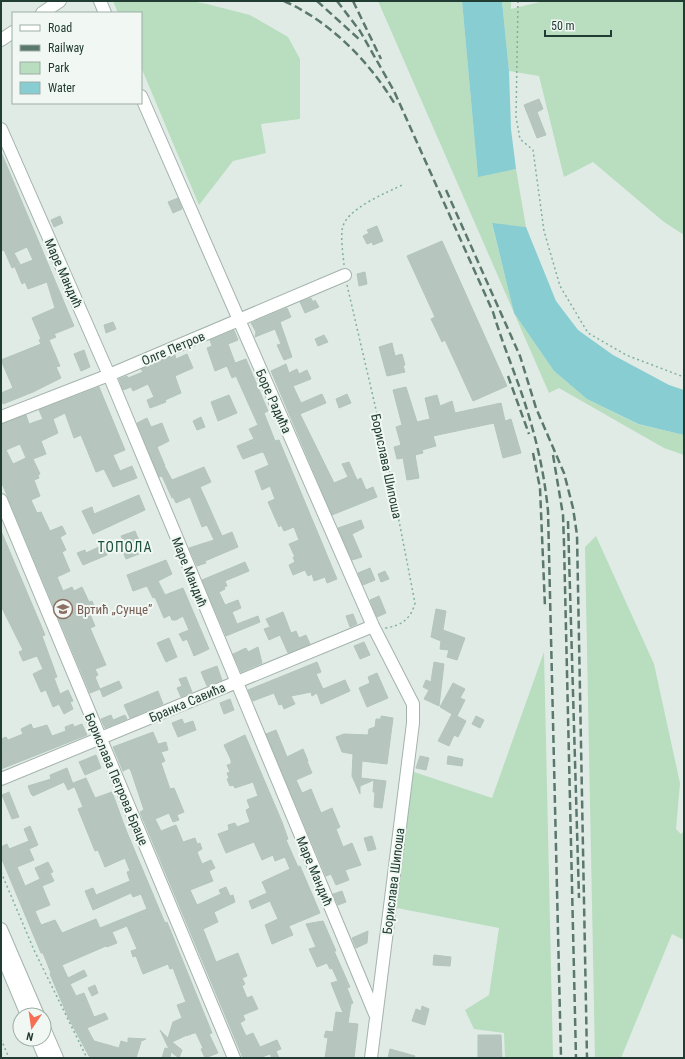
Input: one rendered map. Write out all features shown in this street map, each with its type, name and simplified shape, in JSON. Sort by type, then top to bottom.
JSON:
[{"type":"street","points":[[44,12],[60,1]]},
{"type":"street","points":[[100,1],[105,12]]},
{"type":"street","points":[[1,40],[12,33]]},
{"type":"street","name":"Боре Радића","points":[[142,98],[238,321],[373,626],[413,704]]},
{"type":"street","name":"Маре Мандић","points":[[1,129],[108,375],[235,682],[376,1015]]},
{"type":"street","name":"Олге Петров","points":[[1,417],[108,375],[345,275]]},
{"type":"street","name":"Борислава Петрова Браце","points":[[1,500],[234,1058]]},
{"type":"street","name":"Бранка Савића","points":[[1,779],[373,626]]},
{"type":"street","name":"Борислава Шипоша","points":[[370,1058],[412,723],[413,704]]},
{"type":"street","points":[[1,929],[35,1007]]},
{"type":"street","points":[[1,953],[24,1007]]},
{"type":"street","points":[[52,1046],[57,1058]]},
{"type":"street","points":[[40,1047],[45,1058]]},
{"type":"path","points":[[518,1],[516,117],[520,139],[533,150],[544,232],[560,286],[588,333],[626,355],[684,376]]},
{"type":"path","name":"Борислава Шипоша","points":[[373,626],[386,628],[404,623],[413,612],[414,603],[384,444],[345,275],[342,229],[347,218],[354,210],[404,184]]},
{"type":"path","points":[[1,872],[87,1058]]},
{"type":"path","points":[[1,1039],[8,1058]]},
{"type":"green space","points":[[113,1],[191,1],[250,15],[288,37],[300,59],[300,119],[261,124],[266,153],[233,161],[199,205],[142,69],[142,12],[118,12]]},
{"type":"green space","points":[[378,1],[462,1],[478,176],[516,169],[526,227],[492,224],[514,312]]},
{"type":"green space","points":[[502,1],[511,1],[511,9],[544,1],[684,1],[684,235],[664,222],[593,162],[564,177],[539,76],[509,71]]},
{"type":"green space","points":[[514,313],[554,371],[587,399],[637,424],[684,435],[684,455],[664,448],[559,388],[549,393]]},
{"type":"green space","points":[[596,536],[654,664],[680,783],[676,829],[681,834],[684,831],[684,940],[672,934],[621,1058],[595,1058],[585,547]]},
{"type":"green space","points":[[544,652],[553,1058],[505,1058],[504,1033],[474,1029],[465,1010],[489,995],[499,928],[397,908],[411,771],[492,798]]},
{"type":"water","points":[[462,1],[502,1],[509,71],[511,129],[516,169],[478,177]]},
{"type":"water","points":[[492,223],[526,227],[556,301],[578,330],[613,355],[669,385],[684,390],[684,435],[638,424],[587,399],[554,371],[514,313]]},
{"type":"building","points":[[539,99],[543,109],[537,112],[546,135],[537,138],[524,105]]},
{"type":"building","points":[[1,152],[74,326],[54,334],[56,337],[49,340],[60,366],[56,367],[61,378],[33,392],[3,404],[1,393],[13,388],[1,360],[41,344],[39,340],[41,339],[32,318],[55,308],[47,282],[28,289],[25,282],[22,284],[15,267],[33,260],[27,247],[14,253],[20,264],[12,268],[4,250],[1,251]]},
{"type":"building","points":[[178,198],[182,209],[173,213],[168,202]]},
{"type":"building","points":[[60,216],[63,223],[54,227],[51,220]]},
{"type":"building","points":[[377,226],[383,241],[373,245],[372,242],[367,244],[363,236],[369,233],[367,230]]},
{"type":"building","points":[[442,241],[507,386],[473,401],[445,340],[442,342],[431,319],[435,317],[407,256]]},
{"type":"building","points":[[365,272],[367,284],[359,286],[357,274]]},
{"type":"building","points":[[311,298],[313,302],[315,300],[319,307],[305,313],[300,302]]},
{"type":"building","points":[[287,308],[291,317],[280,322],[292,357],[284,360],[277,345],[281,344],[275,329],[255,337],[256,332],[251,323]]},
{"type":"building","points":[[113,322],[116,329],[106,333],[104,325]]},
{"type":"building","points":[[234,330],[238,340],[228,344],[235,363],[246,359],[268,411],[264,413],[275,441],[279,440],[337,579],[327,583],[325,577],[314,581],[312,574],[308,576],[305,570],[293,575],[289,565],[295,562],[293,557],[295,557],[289,544],[299,540],[294,527],[284,531],[281,525],[279,527],[268,502],[275,499],[270,486],[262,490],[255,471],[269,465],[264,453],[262,452],[243,459],[237,446],[254,439],[249,429],[258,425],[236,376],[232,378],[227,366],[215,371],[207,348],[212,346],[210,340]]},
{"type":"building","points":[[324,335],[328,342],[318,346],[315,339]]},
{"type":"building","points":[[392,343],[395,356],[402,354],[405,372],[387,376],[379,347]]},
{"type":"building","points":[[84,350],[90,367],[81,371],[74,354]]},
{"type":"building","points":[[187,354],[193,368],[175,376],[181,393],[165,400],[166,402],[150,408],[147,400],[154,397],[148,384],[133,391],[131,387],[123,390],[119,379],[127,376],[128,378],[143,372],[141,369],[175,355],[176,359]]},
{"type":"building","points":[[286,364],[289,373],[297,369],[299,374],[307,370],[311,379],[293,386],[301,403],[322,394],[326,403],[300,414],[334,483],[348,477],[342,464],[349,462],[357,480],[361,478],[366,490],[373,487],[377,497],[332,515],[271,371]]},
{"type":"building","points":[[99,387],[125,450],[113,455],[120,471],[132,466],[137,478],[113,487],[104,469],[96,472],[81,435],[74,438],[65,413],[53,419],[58,433],[41,441],[46,454],[33,459],[40,474],[38,475],[39,478],[34,480],[40,496],[31,500],[37,513],[41,512],[50,531],[62,526],[66,534],[60,537],[66,550],[62,552],[70,571],[57,577],[63,591],[72,587],[74,591],[82,587],[89,602],[92,601],[95,609],[89,612],[95,626],[90,628],[106,665],[95,669],[98,675],[95,677],[100,689],[90,693],[1,481],[1,424],[26,415],[29,424],[43,419],[39,410]],"holes":[[[20,444],[26,458],[13,464],[6,450]]]},
{"type":"building","points":[[406,387],[417,422],[430,419],[425,398],[437,395],[440,406],[452,401],[455,413],[501,403],[505,421],[511,419],[521,453],[503,458],[494,423],[433,436],[436,446],[422,450],[423,453],[415,455],[419,478],[407,480],[403,458],[397,459],[394,447],[401,445],[396,427],[402,425],[393,390]]},
{"type":"building","points":[[347,394],[351,403],[339,408],[336,399]]},
{"type":"building","points":[[229,395],[237,413],[218,421],[211,402]]},
{"type":"building","points":[[201,417],[205,427],[197,430],[193,421]]},
{"type":"building","points":[[147,418],[151,427],[162,423],[169,441],[157,447],[165,466],[163,468],[165,467],[172,480],[204,467],[211,482],[200,487],[222,536],[232,532],[238,547],[197,566],[189,548],[214,540],[207,525],[202,527],[190,497],[176,503],[173,497],[172,498],[162,476],[159,477],[137,423]]},
{"type":"building","points":[[139,495],[145,510],[93,534],[82,511],[92,507],[94,514]]},
{"type":"building","points":[[361,520],[364,528],[352,534],[362,557],[352,560],[338,528]]},
{"type":"building","points":[[1,531],[45,635],[42,636],[57,677],[54,678],[60,694],[68,690],[73,701],[70,702],[73,709],[64,714],[59,704],[53,707],[46,690],[41,692],[33,674],[43,669],[37,656],[23,661],[19,652],[23,650],[1,606]]},
{"type":"building","points":[[135,531],[144,552],[126,559],[122,549],[121,543],[124,542],[121,536]]},
{"type":"building","points":[[103,545],[107,555],[83,565],[77,553],[85,550],[86,553]]},
{"type":"building","points":[[166,560],[172,574],[158,581],[165,595],[183,588],[209,649],[194,656],[187,639],[183,641],[179,634],[189,630],[183,616],[176,620],[172,620],[170,615],[164,618],[155,597],[153,598],[147,586],[133,591],[127,575]]},
{"type":"building","points":[[245,562],[249,571],[225,581],[227,586],[219,592],[225,605],[238,600],[241,608],[232,612],[237,624],[258,616],[260,622],[226,636],[202,580]]},
{"type":"building","points":[[370,568],[375,580],[363,585],[358,573]]},
{"type":"building","points":[[385,571],[389,579],[381,582],[378,574]]},
{"type":"building","points":[[379,596],[386,613],[377,617],[370,600]]},
{"type":"building","points":[[436,609],[446,611],[443,630],[465,638],[457,660],[447,657],[449,650],[440,649],[441,641],[431,637]]},
{"type":"building","points":[[283,612],[291,633],[296,631],[299,638],[306,635],[310,644],[288,653],[280,635],[269,640],[264,629],[270,627],[266,619]]},
{"type":"building","points":[[353,614],[357,624],[350,627],[346,616]]},
{"type":"building","points":[[169,638],[177,657],[166,662],[157,643]]},
{"type":"building","points":[[364,642],[370,655],[360,659],[354,646]]},
{"type":"building","points":[[258,647],[262,663],[241,672],[233,654],[246,648],[248,652]]},
{"type":"building","points":[[317,662],[321,672],[316,674],[323,689],[345,680],[350,691],[321,704],[317,693],[312,696],[311,692],[291,696],[295,704],[284,709],[282,704],[279,705],[274,693],[253,701],[248,690]]},
{"type":"building","points":[[434,662],[444,664],[439,706],[424,699],[429,690],[423,687],[426,680],[431,682]]},
{"type":"building","points":[[217,666],[222,680],[207,686],[201,672]]},
{"type":"building","points":[[377,673],[388,698],[367,707],[359,688],[370,683],[368,677]]},
{"type":"building","points":[[186,677],[192,692],[181,697],[177,688],[182,686],[179,679]]},
{"type":"building","points":[[119,681],[122,688],[103,697],[100,689]]},
{"type":"building","points":[[453,683],[465,689],[460,698],[465,700],[457,716],[466,721],[458,737],[454,735],[449,746],[438,741],[452,714],[440,707]]},
{"type":"building","points":[[158,691],[163,704],[130,718],[124,705]]},
{"type":"building","points":[[230,699],[234,710],[224,714],[220,703]]},
{"type":"building","points":[[111,715],[113,720],[125,715],[127,719],[105,728],[101,719]]},
{"type":"building","points":[[381,716],[393,718],[387,764],[362,761],[361,778],[386,781],[382,808],[374,807],[374,780],[360,786],[360,794],[352,776],[353,754],[342,752],[336,737],[344,734],[368,735],[369,729],[375,727],[376,719],[381,719]]},
{"type":"building","points":[[476,716],[484,720],[480,728],[472,724]]},
{"type":"building","points":[[182,719],[184,724],[193,721],[196,730],[178,737],[172,723]]},
{"type":"building","points":[[31,724],[33,729],[47,725],[52,736],[66,731],[65,727],[73,724],[74,727],[82,724],[87,735],[1,769],[1,749],[3,748],[1,739],[6,737],[8,740],[23,734],[21,729]]},
{"type":"building","points":[[276,730],[287,757],[303,749],[308,761],[312,773],[296,780],[302,793],[311,789],[321,813],[332,808],[340,827],[336,829],[343,847],[352,843],[361,865],[345,870],[349,880],[336,885],[331,874],[326,876],[266,734]]},
{"type":"building","points":[[153,732],[158,744],[166,742],[168,750],[161,752],[165,761],[161,763],[170,789],[174,788],[184,812],[177,815],[179,820],[173,822],[169,813],[155,819],[161,831],[176,825],[183,842],[195,838],[197,844],[200,843],[202,849],[197,852],[202,864],[211,860],[215,868],[209,871],[213,881],[190,890],[197,905],[221,894],[219,890],[226,887],[230,896],[233,895],[235,902],[214,912],[218,922],[203,929],[216,962],[238,953],[247,976],[242,978],[245,984],[242,986],[247,998],[252,996],[258,1009],[243,1015],[245,1020],[240,1023],[246,1036],[253,1033],[260,1047],[277,1040],[281,1049],[276,1051],[279,1058],[272,1058],[270,1054],[259,1058],[243,1058],[140,812],[144,810],[131,771],[129,768],[123,771],[113,747]]},
{"type":"building","points":[[245,735],[282,822],[288,839],[286,840],[298,867],[300,866],[320,913],[289,926],[293,935],[272,944],[265,925],[278,919],[270,901],[252,909],[249,901],[267,893],[262,882],[290,869],[285,857],[275,861],[273,855],[262,860],[254,842],[226,853],[218,834],[229,830],[228,825],[235,823],[237,827],[250,822],[246,810],[250,808],[247,800],[258,796],[253,782],[235,788],[233,785],[230,786],[227,779],[229,778],[227,773],[230,772],[227,765],[231,764],[231,760],[224,745]]},
{"type":"building","points":[[96,755],[101,768],[85,775],[79,762]]},
{"type":"building","points":[[420,756],[429,758],[426,770],[416,768]]},
{"type":"building","points":[[448,756],[463,759],[462,766],[447,764]]},
{"type":"building","points":[[67,768],[74,787],[68,790],[64,782],[33,796],[31,794],[28,786],[51,779],[50,775]]},
{"type":"building","points":[[86,778],[95,798],[112,792],[126,830],[165,923],[167,922],[212,1033],[209,1034],[218,1053],[205,1058],[201,1049],[203,1048],[196,1033],[194,1033],[186,1036],[186,1034],[185,1036],[172,1042],[182,1050],[179,1058],[171,1052],[170,1058],[162,1058],[165,1048],[169,1049],[160,1030],[168,1038],[173,1022],[182,1018],[177,1005],[186,1002],[173,968],[170,969],[168,964],[143,974],[136,956],[133,957],[131,951],[137,949],[127,926],[112,932],[117,943],[107,947],[106,946],[62,965],[68,978],[84,970],[87,976],[70,984],[76,996],[84,993],[94,1017],[105,1013],[108,1019],[87,1028],[94,1041],[119,1048],[121,1041],[128,1043],[128,1038],[146,1039],[139,1042],[141,1042],[136,1058],[96,1058],[89,1056],[68,1017],[43,953],[41,953],[1,857],[1,847],[7,844],[9,849],[29,841],[24,829],[30,826],[38,845],[29,849],[34,860],[17,867],[25,886],[40,879],[35,868],[48,862],[53,872],[50,873],[54,881],[42,886],[50,905],[35,911],[41,925],[55,920],[62,933],[96,919],[100,928],[147,909],[141,894],[133,897],[131,893],[93,910],[85,891],[93,888],[96,895],[130,881],[127,872],[130,871],[125,858],[105,867],[98,850],[95,851],[78,809],[83,807],[73,783]]},
{"type":"building","points":[[9,792],[19,817],[12,819],[2,795]]},
{"type":"building","points":[[372,836],[376,849],[368,851],[364,838]]},
{"type":"building","points":[[342,891],[346,902],[338,905],[333,894]]},
{"type":"building","points":[[323,921],[350,987],[347,988],[353,1003],[351,1004],[348,1023],[358,1024],[354,1058],[325,1058],[328,1038],[324,1037],[326,1031],[333,1032],[336,1012],[343,1013],[331,983],[338,981],[332,968],[330,969],[327,963],[317,967],[309,949],[316,947],[306,924]]},
{"type":"building","points":[[368,931],[367,943],[356,948],[352,938]]},
{"type":"building","points":[[434,955],[451,957],[450,966],[433,965]]},
{"type":"building","points":[[95,985],[98,993],[92,996],[88,988]]},
{"type":"building","points":[[422,1006],[429,1009],[425,1025],[412,1021],[416,1009],[421,1011]]},
{"type":"building","points":[[478,1035],[501,1035],[502,1058],[478,1058]]},
{"type":"building","points":[[390,1049],[415,1056],[414,1058],[388,1058]]},
{"type":"railway","points":[[284,1],[318,20],[348,45],[374,74],[396,106]]},
{"type":"railway","points":[[317,1],[360,40]]},
{"type":"railway","points":[[337,1],[360,31],[394,91],[493,312],[526,407],[539,454],[548,511],[561,1058]]},
{"type":"railway","points":[[353,1],[381,59]]},
{"type":"railway","points":[[446,190],[520,356],[536,408],[564,473],[573,508],[577,535],[587,1058]]},
{"type":"railway","points":[[508,376],[529,434]]},
{"type":"railway","points":[[533,453],[540,488],[545,607]]},
{"type":"railway","points":[[553,455],[563,515],[576,1058]]},
{"type":"railway","points":[[568,521],[579,898]]},
{"type":"place","name":"Вртић „Сунце”","points":[[63,609]]},
{"type":"district","name":"ТОПОЛА","points":[[125,547]]}]
